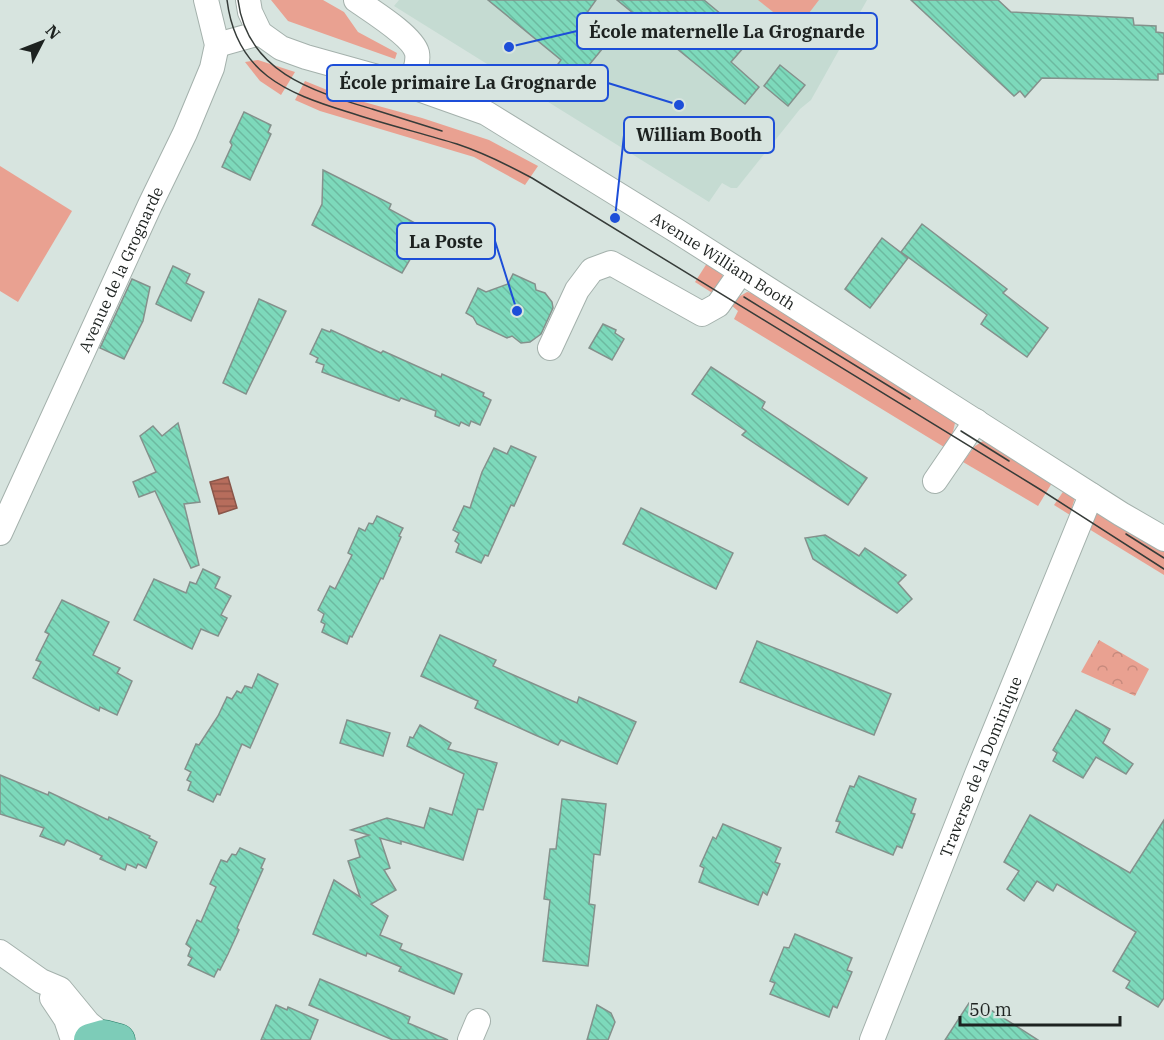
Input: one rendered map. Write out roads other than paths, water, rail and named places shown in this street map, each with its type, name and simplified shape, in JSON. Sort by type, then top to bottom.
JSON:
[{"type":"street","points":[[206,0],[217,45],[260,33],[249,12],[248,0]]},
{"type":"street","points":[[365,3],[409,40],[417,53],[416,67],[410,86]]},
{"type":"street","name":"Avenue William Booth","points":[[260,33],[281,48],[306,57],[410,86],[486,113],[1164,539]]},
{"type":"street","name":"Avenue de la Grognarde","points":[[0,533],[185,133],[212,68],[217,45]]},
{"type":"street","points":[[550,348],[577,290],[592,270],[611,263],[702,314],[718,305],[741,272]]},
{"type":"street","points":[[935,481],[976,421]]},
{"type":"street","name":"Traverse de la Dominique","points":[[872,1040],[1091,495]]},
{"type":"street","points":[[0,952],[41,981],[60,989],[104,1039]]},
{"type":"street","points":[[41,981],[66,1018],[73,1040]]},
{"type":"tram line","points":[[227,0],[232,25],[241,46],[253,63],[285,87],[325,105],[467,148],[532,178],[1041,490],[1164,569]]},
{"type":"tram line","points":[[238,0],[244,25],[254,45],[286,75],[306,86],[349,102],[442,131]]},
{"type":"tram line","points":[[744,297],[910,399]]},
{"type":"tram line","points":[[961,431],[1009,461]]},
{"type":"tram line","points":[[1126,534],[1164,558]]},
{"type":"place","name":"École maternelle La Grognarde","points":[[509,47]]},
{"type":"place","name":"École primaire La Grognarde","points":[[679,105]]},
{"type":"place","name":"William Booth","points":[[615,218]]},
{"type":"place","name":"La Poste","points":[[517,311]]}]
